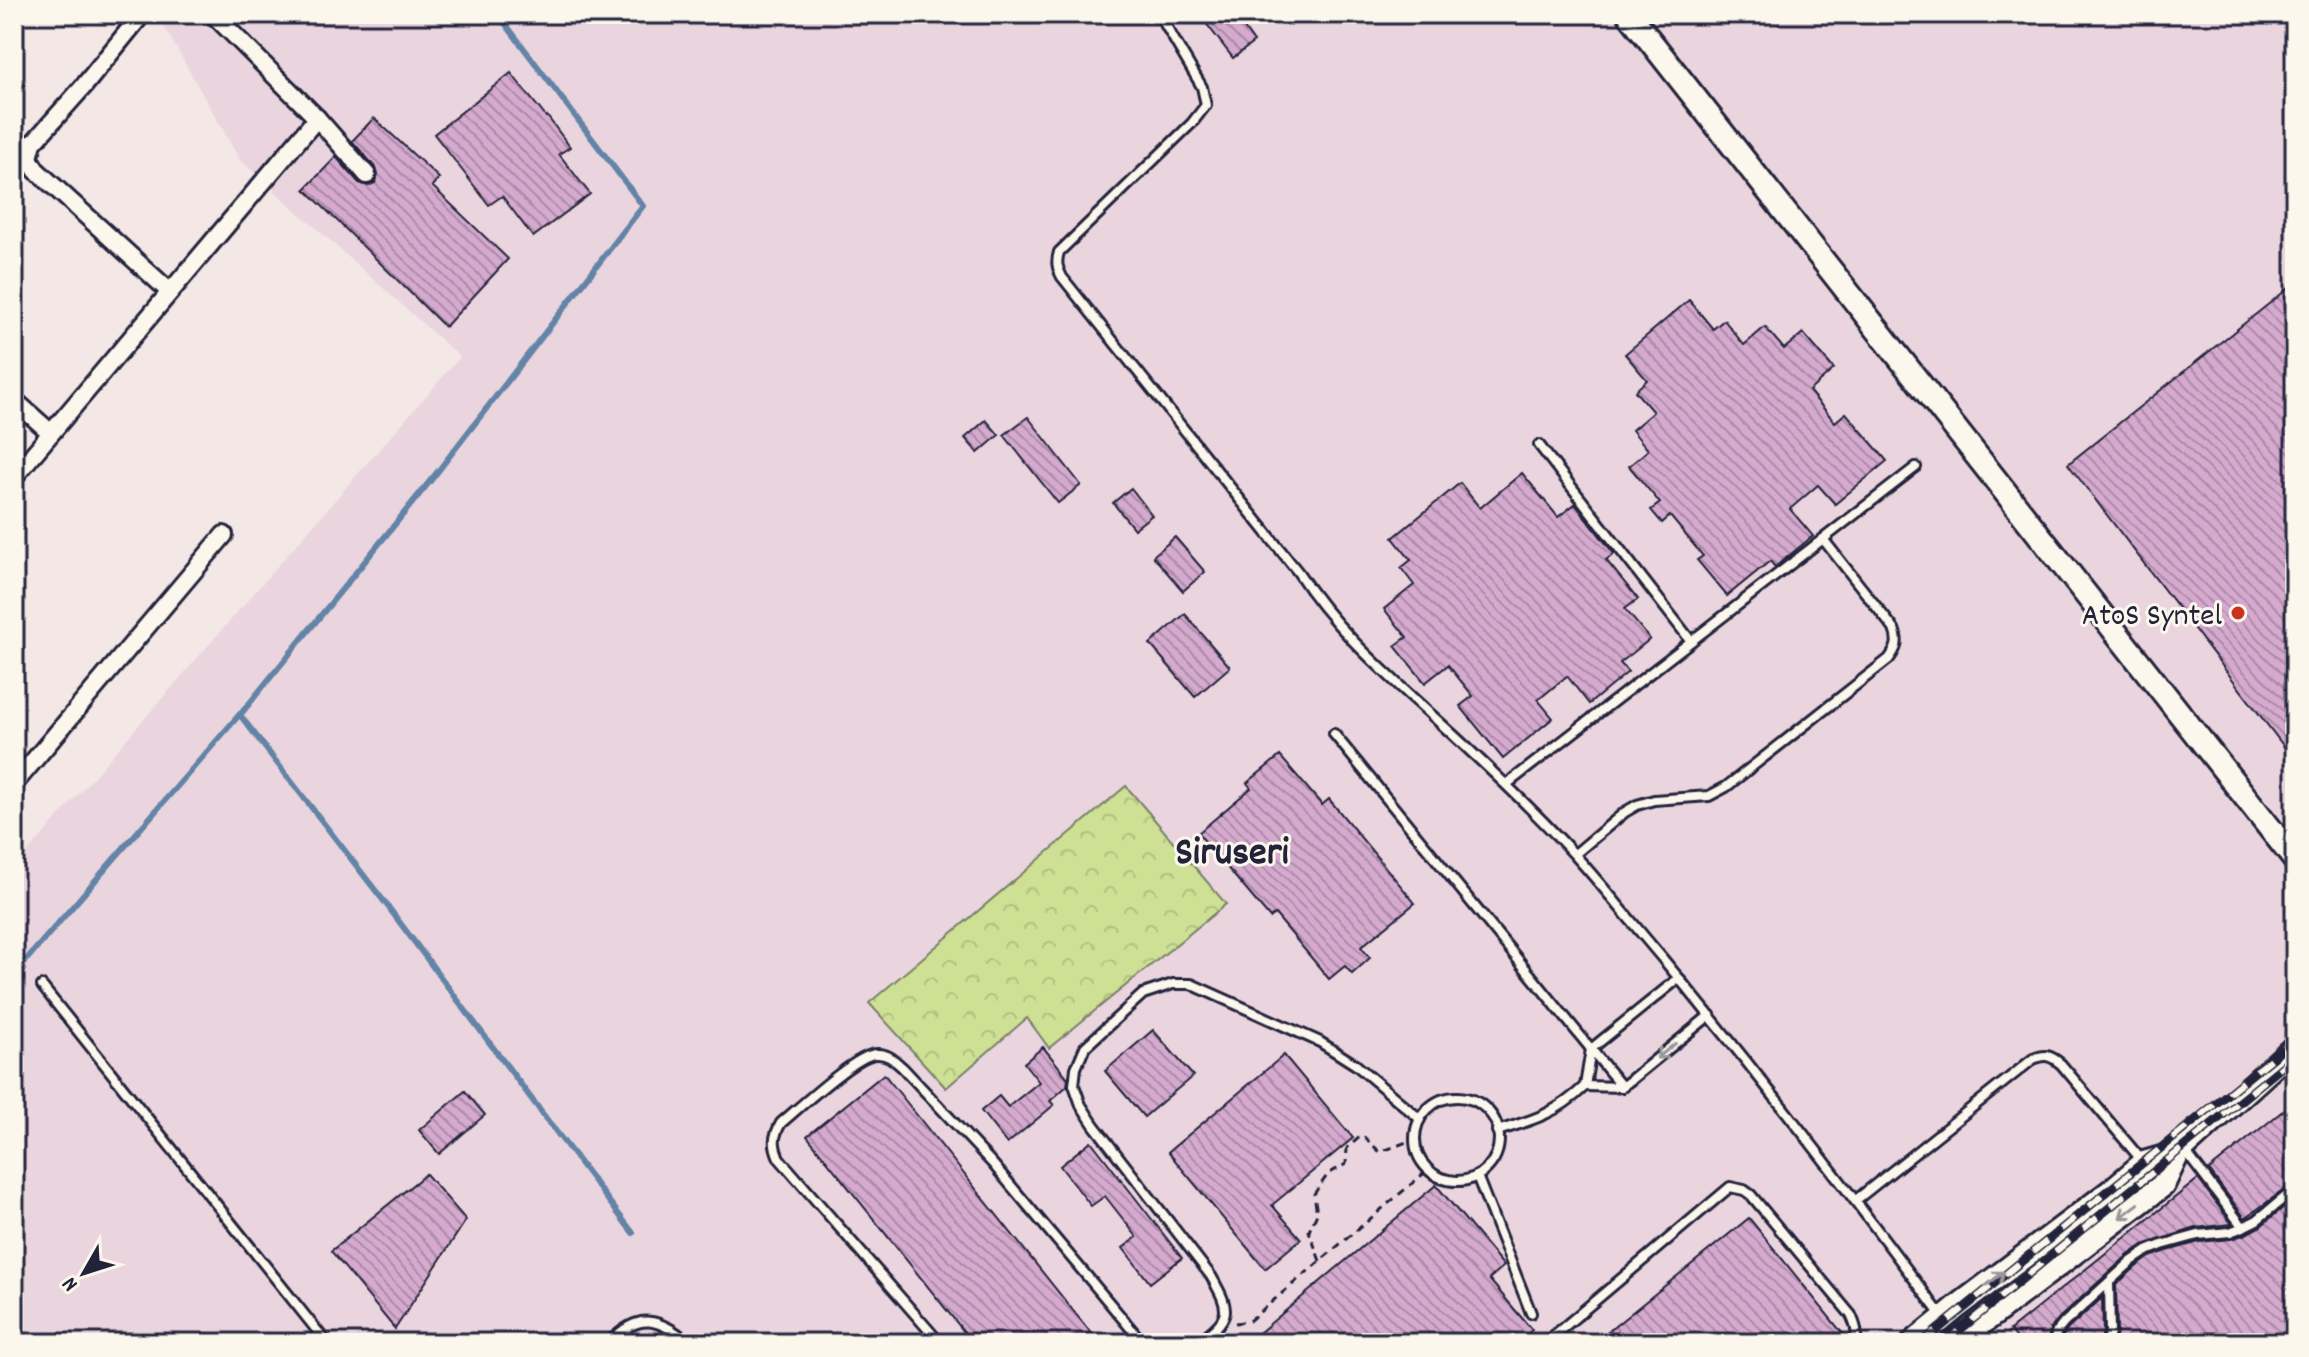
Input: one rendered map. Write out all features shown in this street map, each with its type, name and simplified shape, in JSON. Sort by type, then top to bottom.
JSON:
[{"type":"street","points":[[142,14],[33,143],[29,158],[36,170],[169,291]]},
{"type":"street","points":[[213,14],[317,118],[367,175]]},
{"type":"street","points":[[1629,14],[2295,860]]},
{"type":"street","points":[[14,477],[317,118]]},
{"type":"street","points":[[14,400],[51,433]]},
{"type":"street","points":[[14,784],[224,535]]},
{"type":"street","points":[[1945,1317],[1970,1339],[2163,1185],[2181,1151],[2295,1047]]},
{"type":"street","points":[[1913,1343],[2144,1163],[2181,1151]]},
{"type":"lane","points":[[1159,14],[1202,87],[1206,105],[1192,123],[1059,252],[1057,268],[1079,300],[1298,572],[1318,603],[1370,659],[1507,784],[1575,854],[1710,1015],[1945,1317]]},
{"type":"lane","points":[[1539,445],[1691,641]]},
{"type":"lane","points":[[1507,784],[1916,467]]},
{"type":"lane","points":[[1575,854],[1637,805],[1654,800],[1709,796],[1726,787],[1889,659],[1897,646],[1894,629],[1823,539]]},
{"type":"lane","points":[[1334,734],[1622,1087]]},
{"type":"lane","points":[[1497,1131],[1551,1113],[1567,1103],[1585,1086],[1591,1049],[1679,978]]},
{"type":"lane","points":[[1197,1343],[1221,1325],[1226,1311],[1222,1296],[1211,1276],[1081,1105],[1074,1085],[1076,1068],[1085,1047],[1143,994],[1173,984],[1191,984],[1320,1042],[1356,1065],[1420,1119]]},
{"type":"lane","points":[[42,986],[327,1343]]},
{"type":"lane","points":[[1585,1086],[1622,1087],[1710,1015]]},
{"type":"lane","points":[[940,1343],[779,1158],[774,1145],[781,1123],[857,1061],[874,1053],[889,1056],[903,1068],[972,1142],[1143,1343]]},
{"type":"lane","points":[[1856,1200],[2033,1059],[2044,1055],[2061,1064],[2144,1163]]},
{"type":"lane","points":[[1453,1097],[1479,1103],[1489,1113],[1497,1131],[1497,1153],[1490,1165],[1477,1176],[1454,1181],[1440,1178],[1419,1159],[1415,1139],[1420,1119],[1439,1100],[1453,1097]]},
{"type":"lane","points":[[2181,1151],[2243,1227]]},
{"type":"lane","points":[[1477,1176],[1531,1313]]},
{"type":"lane","points":[[1545,1343],[1730,1187],[1751,1195],[1851,1315],[1856,1327],[1854,1343]]},
{"type":"lane","points":[[2055,1343],[2056,1333],[2064,1323],[2132,1261],[2162,1245],[2243,1227],[2257,1220],[2295,1189]]},
{"type":"lane","points":[[2107,1343],[2110,1333],[2109,1283]]},
{"type":"lane","points":[[609,1343],[632,1325],[650,1321],[668,1326],[690,1343]]},
{"type":"path","points":[[1320,1261],[1309,1231],[1317,1214],[1314,1194],[1328,1174],[1346,1164],[1347,1148],[1362,1135],[1380,1152],[1415,1139]]},
{"type":"path","points":[[1221,1325],[1249,1321],[1428,1170]]},
{"type":"shaded area","points":[[157,14],[2295,14],[2295,1343],[14,1343],[14,868],[460,357],[240,160]]},
{"type":"green space","points":[[1126,786],[1226,904],[1049,1048],[1027,1018],[946,1088],[869,1003]]},
{"type":"building","points":[[1199,14],[1234,14],[1254,42],[1233,58]]},
{"type":"building","points":[[511,73],[570,147],[559,154],[590,194],[533,237],[502,196],[489,205],[434,134]]},
{"type":"building","points":[[374,118],[439,178],[432,186],[508,259],[445,327],[305,189],[336,157],[359,183],[368,186],[375,183],[376,168],[352,141]]},
{"type":"building","name":"AtoS Syntel","points":[[2295,283],[2295,761],[2068,464]]},
{"type":"building","points":[[1689,300],[1713,329],[1724,320],[1744,345],[1765,327],[1784,349],[1803,333],[1834,369],[1809,391],[1835,422],[1846,413],[1887,461],[1835,504],[1818,485],[1790,509],[1813,536],[1775,567],[1770,561],[1727,596],[1697,560],[1703,556],[1670,516],[1662,523],[1651,510],[1660,503],[1629,466],[1648,450],[1632,430],[1653,412],[1635,391],[1647,380],[1625,354]]},
{"type":"building","points":[[1028,417],[1081,485],[1058,503],[1004,435]]},
{"type":"building","points":[[986,420],[999,435],[978,453],[965,438]]},
{"type":"building","points":[[1522,473],[1558,517],[1575,504],[1614,554],[1606,560],[1638,599],[1625,609],[1650,639],[1620,663],[1628,672],[1589,704],[1567,676],[1538,700],[1553,718],[1503,759],[1460,706],[1473,696],[1448,665],[1425,683],[1395,646],[1407,637],[1384,609],[1414,585],[1401,568],[1411,560],[1393,538],[1460,483],[1480,508]]},
{"type":"building","points":[[1131,488],[1152,515],[1134,529],[1113,503]]},
{"type":"building","points":[[1175,537],[1205,572],[1183,591],[1153,556]]},
{"type":"building","points":[[1185,614],[1230,667],[1195,697],[1150,644]]},
{"type":"building","points":[[1280,756],[1322,805],[1329,799],[1415,903],[1361,947],[1370,958],[1352,974],[1345,966],[1329,979],[1275,914],[1270,918],[1198,833],[1251,788],[1247,783]]},
{"type":"building","points":[[1153,1030],[1193,1076],[1144,1117],[1105,1071]]},
{"type":"building","points":[[1043,1047],[1068,1078],[1067,1086],[1050,1101],[1054,1105],[1007,1144],[981,1111],[999,1096],[1008,1107],[1039,1082],[1024,1063]]},
{"type":"building","points":[[1284,1055],[1353,1138],[1272,1205],[1301,1239],[1265,1269],[1168,1152]]},
{"type":"building","points":[[884,1074],[1099,1343],[973,1343],[807,1136]]},
{"type":"building","points":[[465,1091],[485,1115],[439,1154],[419,1130]]},
{"type":"building","points":[[2295,1101],[2295,1182],[2245,1218],[2209,1170]]},
{"type":"building","points":[[1091,1141],[1182,1258],[1150,1283],[1123,1248],[1137,1237],[1105,1196],[1091,1206],[1060,1166]]},
{"type":"building","points":[[426,1174],[466,1220],[395,1329],[331,1251]]},
{"type":"building","points":[[2198,1179],[2232,1224],[2196,1228],[2143,1245],[2059,1318],[2050,1329],[2048,1343],[2021,1343],[2010,1330]]},
{"type":"building","points":[[1436,1185],[1504,1266],[1489,1279],[1532,1330],[1517,1343],[1247,1343]]},
{"type":"building","points":[[2295,1198],[2295,1343],[2114,1343],[2117,1333],[2116,1285],[2136,1267],[2164,1252],[2246,1234],[2261,1226]]},
{"type":"building","points":[[1749,1218],[1843,1334],[1833,1343],[1594,1343]]},
{"type":"building","points":[[2102,1298],[2103,1332],[2100,1343],[2062,1343],[2069,1328]]},
{"type":"waterway","points":[[498,14],[643,206],[435,475],[240,715],[633,1233]]},
{"type":"waterway","points":[[14,974],[240,714]]},
{"type":"railway","points":[[1921,1343],[2295,1039]]},
{"type":"railway","points":[[1944,1343],[2295,1056]]},
{"type":"place","name":"AtoS Syntel","points":[[2238,613]]},
{"type":"district","name":"Siruseri","points":[[1232,849]]}]
